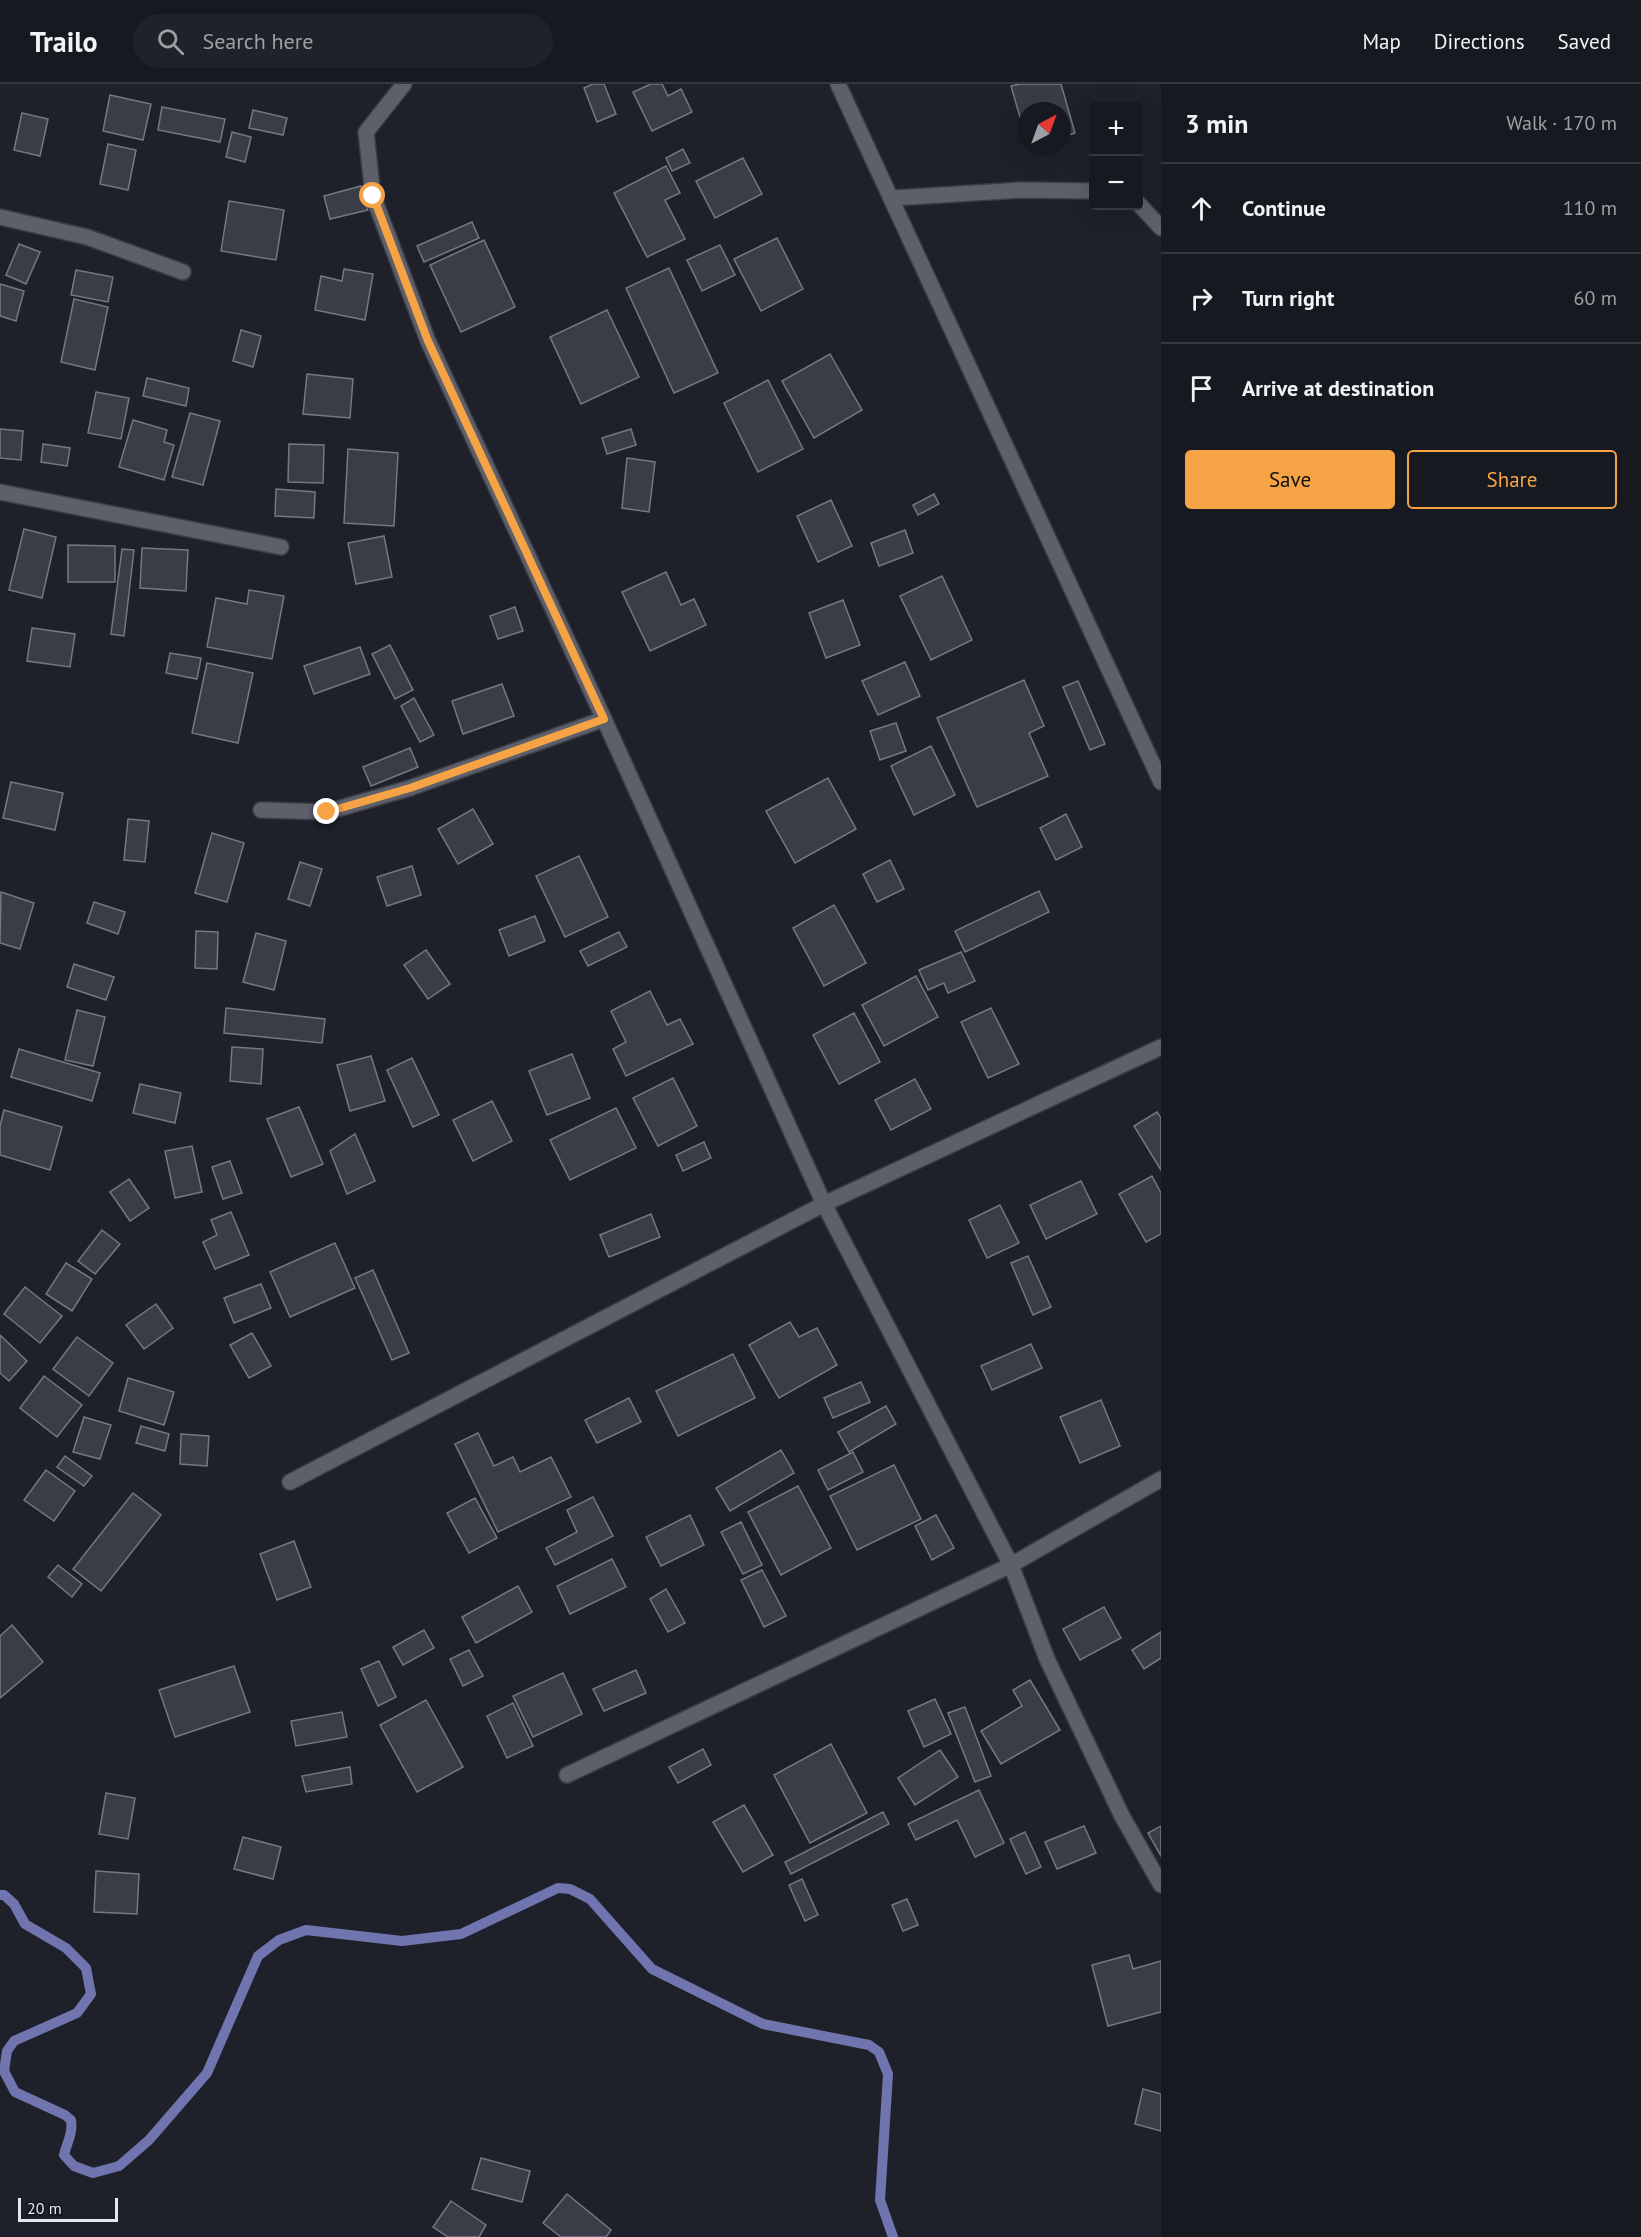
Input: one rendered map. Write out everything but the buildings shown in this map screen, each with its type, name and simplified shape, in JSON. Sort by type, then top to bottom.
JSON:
[{"type":"street","points":[[404,84],[366,132],[373,196],[428,341],[604,719],[824,1204],[1011,1565],[1047,1659],[1122,1816],[1161,1886]]},
{"type":"street","points":[[838,84],[1161,782]]},
{"type":"street","points":[[892,198],[1021,190],[1089,191]]},
{"type":"street","points":[[1143,208],[1161,228]]},
{"type":"street","points":[[0,217],[87,237],[183,272]]},
{"type":"street","points":[[0,492],[281,547]]},
{"type":"street","points":[[261,810],[327,812],[410,788],[604,719]]},
{"type":"street","points":[[290,1482],[824,1204],[1161,1047]]},
{"type":"street","points":[[567,1775],[1011,1565],[1161,1479]]},
{"type":"waterway","points":[[0,1895],[4,1895],[14,1904],[25,1924],[66,1948],[86,1968],[91,1994],[77,2013],[14,2041],[7,2051],[4,2071],[15,2092],[71,2120],[64,2155],[74,2166],[93,2173],[119,2166],[149,2140],[207,2073],[258,1956],[279,1940],[306,1930],[402,1941],[461,1934],[558,1888],[570,1889],[590,1899],[652,1969],[763,2024],[869,2045],[879,2052],[888,2074],[880,2200],[893,2237]]},
{"type":"route","points":[[327,812],[410,788],[604,719],[428,341],[373,196]]}]
